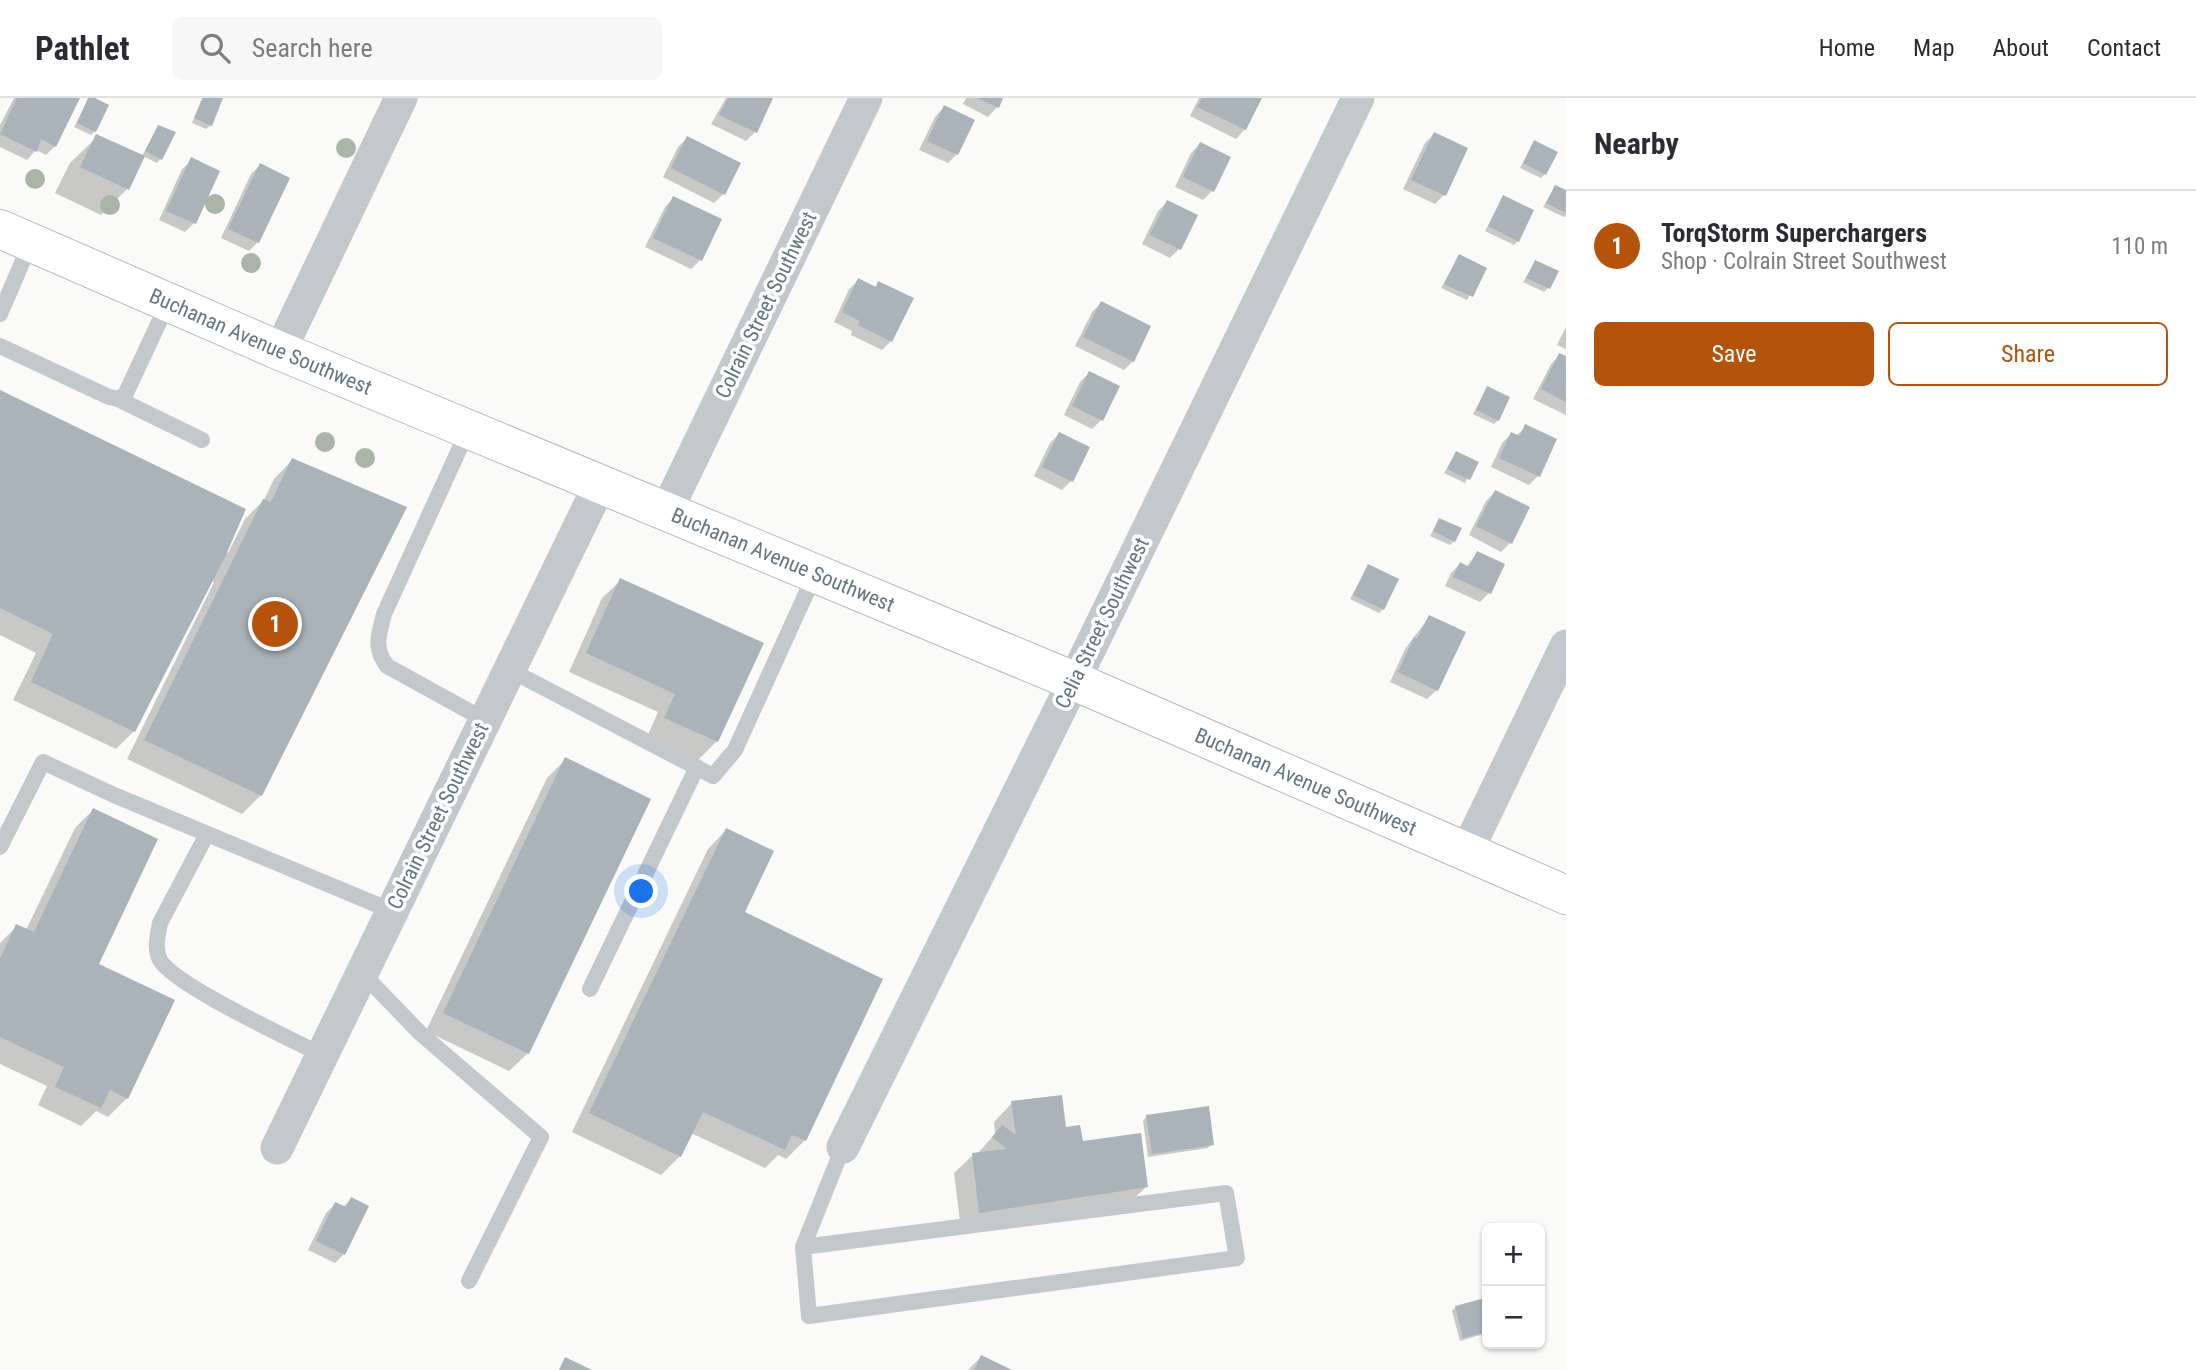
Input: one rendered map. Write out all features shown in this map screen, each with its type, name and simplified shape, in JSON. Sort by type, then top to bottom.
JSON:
[{"type":"street","points":[[280,351],[401,98]]},
{"type":"street","name":"Colrain Street Southwest","points":[[666,512],[866,98]]},
{"type":"street","name":"Celia Street Southwest","points":[[843,1147],[1358,98]]},
{"type":"street","name":"Buchanan Avenue Southwest","points":[[16,236],[280,351],[1074,681],[1566,895]]},
{"type":"street","name":"Colrain Street Southwest","points":[[277,1148],[600,484]]},
{"type":"street","points":[[1466,853],[1566,646]]},
{"type":"lane","points":[[0,314],[16,236]]},
{"type":"lane","points":[[118,399],[125,395],[169,301]]},
{"type":"lane","points":[[0,346],[202,440]]},
{"type":"lane","points":[[469,428],[384,614],[378,638],[379,656],[387,666],[485,720]]},
{"type":"lane","points":[[510,670],[713,776],[735,750],[815,574]]},
{"type":"lane","points":[[0,847],[43,762],[114,795],[392,911]]},
{"type":"lane","points":[[590,989],[697,767]]},
{"type":"lane","points":[[207,834],[160,923],[158,956],[165,967],[183,979],[240,1013],[322,1055]]},
{"type":"lane","points":[[362,973],[420,1033],[541,1137],[470,1281]]},
{"type":"lane","points":[[803,1247],[1226,1193],[1237,1258],[809,1316],[803,1247],[843,1147]]},
{"type":"building","points":[[17,98],[80,98],[56,147],[41,139],[37,152],[0,134]]},
{"type":"building","points":[[88,98],[95,98],[109,105],[96,132],[77,123]]},
{"type":"building","points":[[203,98],[223,98],[212,126],[194,118]]},
{"type":"building","points":[[728,98],[773,98],[757,133],[719,115]]},
{"type":"building","points":[[977,98],[1003,98],[999,108]]},
{"type":"building","points":[[1202,98],[1262,98],[1246,130],[1197,107]]},
{"type":"building","points":[[944,105],[975,120],[958,155],[927,141]]},
{"type":"building","points":[[158,125],[176,132],[162,160],[145,151]]},
{"type":"building","points":[[1434,132],[1468,148],[1446,196],[1411,180]]},
{"type":"building","points":[[96,134],[145,156],[129,190],[80,167]]},
{"type":"building","points":[[687,136],[741,163],[725,195],[671,168]]},
{"type":"building","points":[[1534,140],[1558,152],[1546,175],[1523,163]]},
{"type":"building","points":[[1200,142],[1231,157],[1214,192],[1183,177]]},
{"type":"building","points":[[191,157],[220,171],[196,224],[166,211]]},
{"type":"building","points":[[260,163],[290,178],[259,243],[228,229]]},
{"type":"building","points":[[1555,185],[1566,190],[1566,213],[1546,203]]},
{"type":"building","points":[[1503,195],[1534,210],[1519,242],[1488,226]]},
{"type":"building","points":[[673,196],[722,219],[702,261],[653,238]]},
{"type":"building","points":[[1167,200],[1198,215],[1181,250],[1150,235]]},
{"type":"building","points":[[1459,254],[1487,268],[1473,297],[1444,284]]},
{"type":"building","points":[[1535,260],[1559,271],[1550,289],[1526,278]]},
{"type":"building","points":[[858,278],[876,287],[878,281],[914,298],[892,342],[858,325],[860,321],[842,312]]},
{"type":"building","points":[[1101,301],[1151,326],[1134,362],[1083,337]]},
{"type":"building","points":[[1559,353],[1566,356],[1566,402],[1541,389]]},
{"type":"building","points":[[1089,371],[1120,386],[1103,421],[1072,406]]},
{"type":"building","points":[[1487,386],[1510,397],[1499,421],[1476,410]]},
{"type":"building","points":[[0,390],[246,509],[225,557],[135,732],[31,682],[53,634],[0,608]]},
{"type":"building","points":[[1525,424],[1557,439],[1540,477],[1499,458],[1511,432],[1520,436]]},
{"type":"building","points":[[1059,432],[1090,447],[1073,482],[1042,467]]},
{"type":"building","points":[[1456,451],[1479,462],[1470,480],[1447,469]]},
{"type":"building","points":[[292,458],[407,507],[262,796],[144,740],[263,499],[271,502]]},
{"type":"building","points":[[1495,490],[1530,507],[1512,544],[1476,526]]},
{"type":"building","points":[[1439,518],[1462,528],[1455,542],[1433,531]]},
{"type":"building","points":[[1477,551],[1505,564],[1491,594],[1453,577],[1460,562],[1469,567]]},
{"type":"building","points":[[1368,564],[1399,579],[1384,610],[1353,595]]},
{"type":"building","points":[[620,578],[764,643],[718,742],[664,718],[675,694],[586,653]]},
{"type":"building","points":[[1429,615],[1466,632],[1438,691],[1398,672],[1414,637],[1417,639]]},
{"type":"building","points":[[565,757],[651,799],[529,1054],[443,1013]]},
{"type":"building","points":[[93,808],[158,839],[99,964],[175,1000],[128,1099],[110,1090],[101,1108],[55,1087],[64,1067],[0,1037],[0,959],[16,924],[34,932]]},
{"type":"building","points":[[726,828],[774,851],[745,912],[883,979],[806,1141],[792,1135],[785,1150],[703,1112],[681,1157],[589,1113]]},
{"type":"building","points":[[1062,1095],[1066,1127],[1080,1125],[1083,1141],[1141,1133],[1148,1187],[979,1213],[972,1153],[1007,1149],[992,1137],[1002,1125],[1016,1135],[1011,1101]]},
{"type":"building","points":[[1209,1106],[1214,1145],[1152,1154],[1146,1115]]},
{"type":"building","points":[[351,1197],[369,1206],[345,1255],[316,1241],[335,1202],[346,1207]]},
{"type":"building","points":[[1482,1299],[1482,1333],[1463,1338],[1455,1306]]},
{"type":"building","points":[[981,1355],[1012,1370],[974,1370]]},
{"type":"building","points":[[565,1357],[592,1370],[559,1370]]},
{"type":"place","name":"TorqStorm Superchargers","points":[[275,624]]}]
